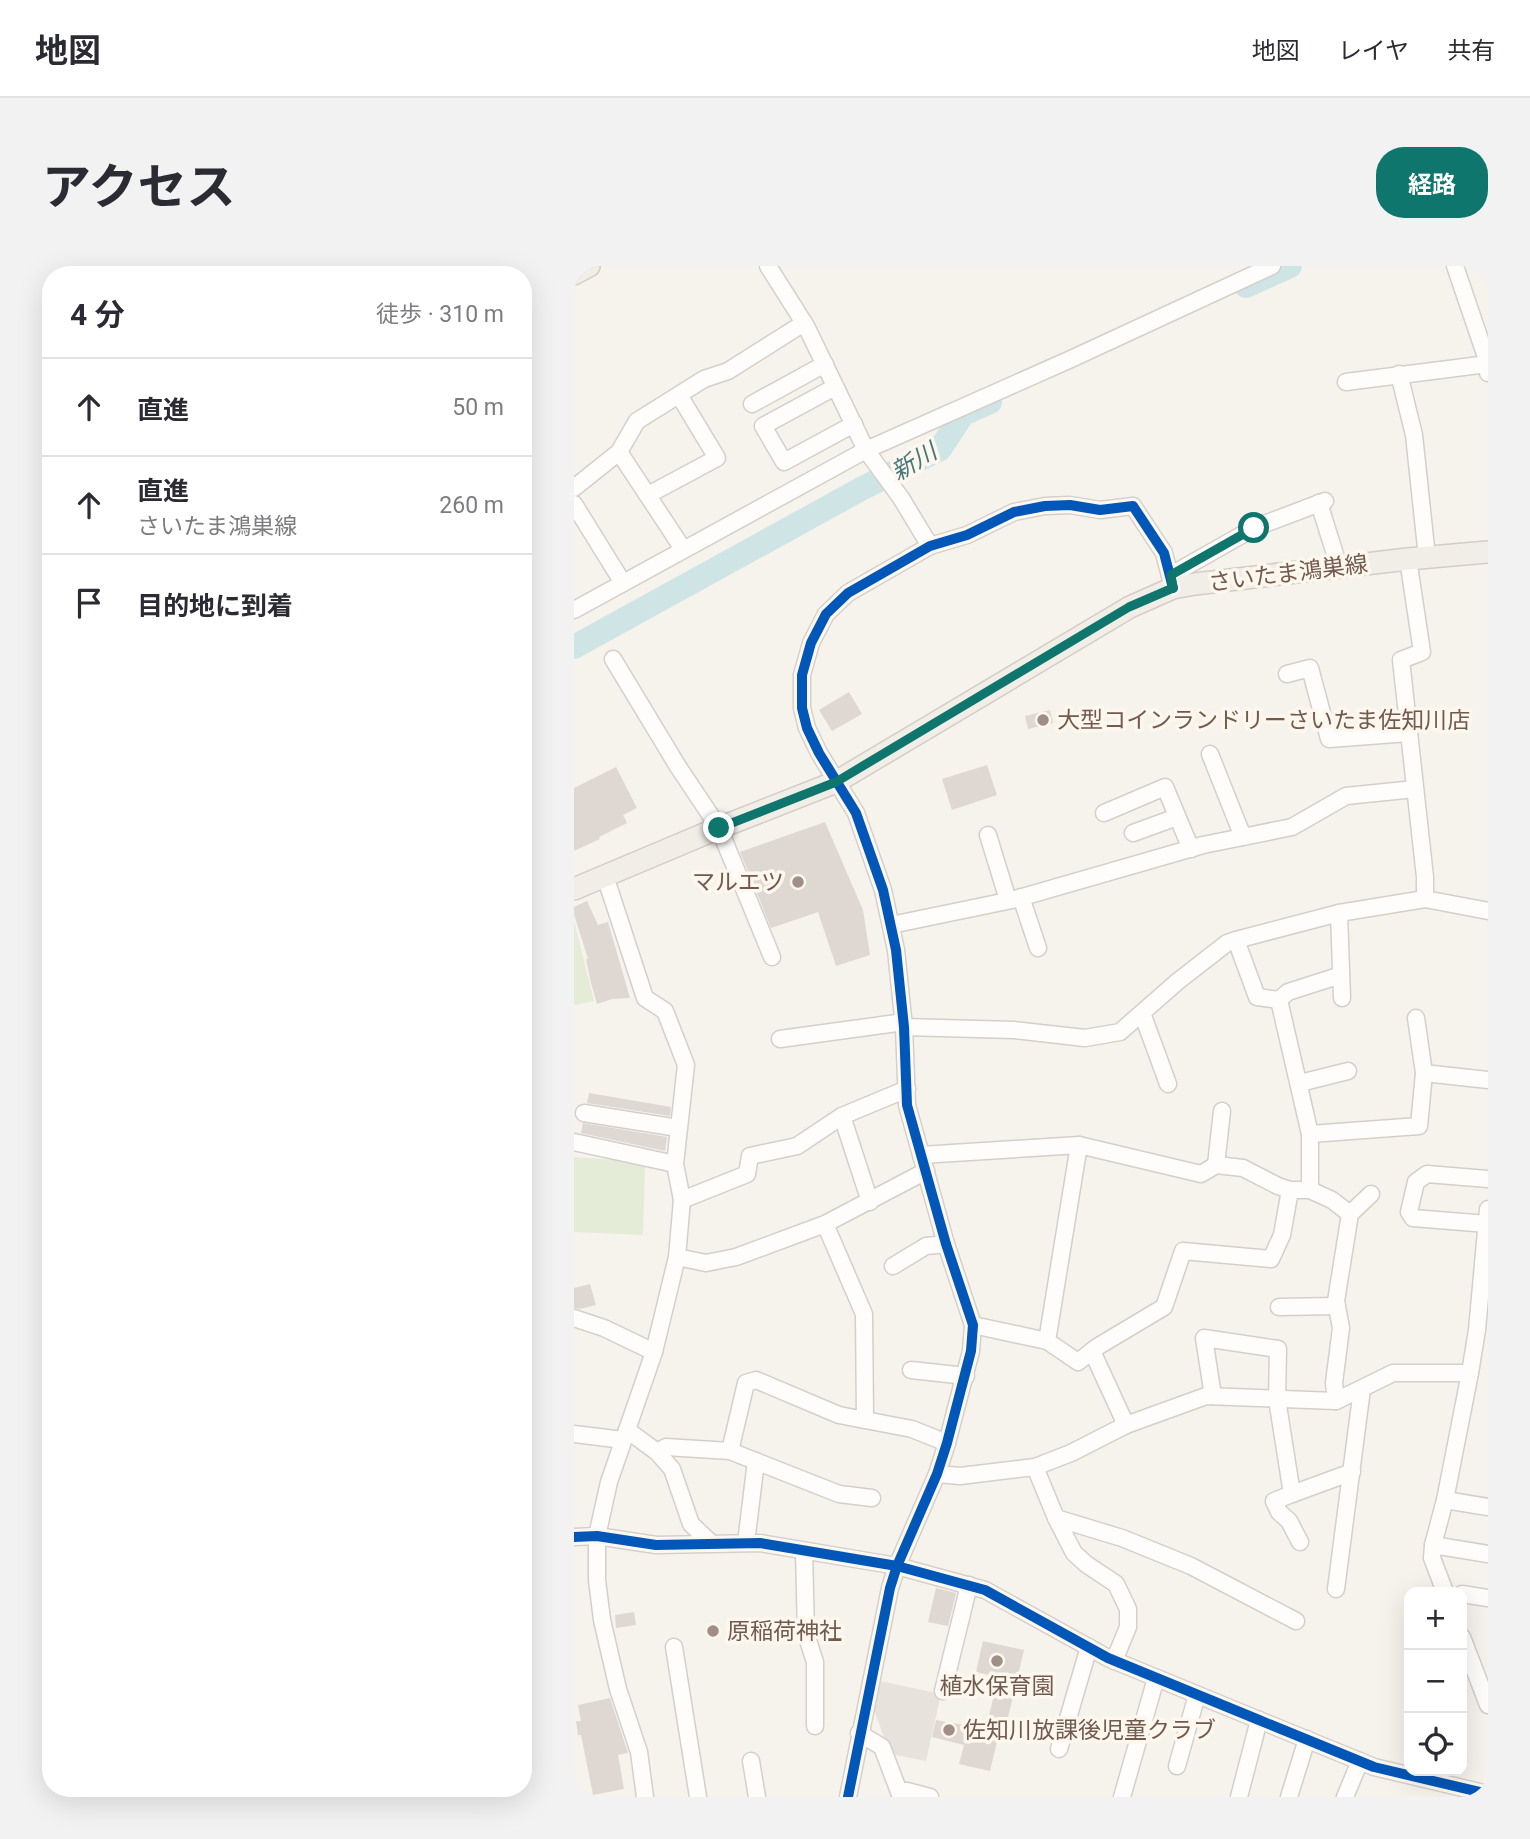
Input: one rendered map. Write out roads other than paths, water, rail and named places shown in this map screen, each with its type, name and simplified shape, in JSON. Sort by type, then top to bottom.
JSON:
[{"type":"main road","points":[[574,274],[589,266]]},
{"type":"main road","name":"さいたま鴻巣線","points":[[574,889],[836,782],[1172,581],[1488,552]]},
{"type":"street","points":[[768,266],[804,323],[867,452],[901,498],[930,546]]},
{"type":"street","points":[[574,610],[867,452],[1070,359],[1251,270],[1272,266]]},
{"type":"street","points":[[1455,266],[1488,364],[1488,373]]},
{"type":"street","points":[[574,488],[619,452],[637,421],[704,379],[729,371],[804,323]]},
{"type":"street","points":[[752,404],[825,364]]},
{"type":"street","points":[[1346,382],[1488,364]]},
{"type":"street","points":[[1399,374],[1414,435],[1422,652],[1401,660],[1425,877],[1425,899]]},
{"type":"street","points":[[835,387],[763,426],[784,462],[854,424]]},
{"type":"street","points":[[648,495],[718,458],[679,395]]},
{"type":"street","points":[[619,452],[683,549]]},
{"type":"street","points":[[848,1797],[859,1733],[897,1566],[937,1474],[947,1443],[971,1351],[973,1325],[946,1244],[907,1105],[904,1025],[896,950],[883,890],[856,813],[807,728],[802,708],[802,675],[811,643],[827,614],[848,593],[930,546],[967,536],[1014,513],[1045,506],[1070,505],[1100,510],[1133,506],[1164,553],[1172,581],[1254,528],[1322,502],[1339,567]]},
{"type":"street","points":[[574,504],[622,583]]},
{"type":"street","points":[[613,659],[677,765],[719,828],[772,957]]},
{"type":"street","points":[[1287,674],[1310,668],[1329,739],[1409,733]]},
{"type":"street","points":[[1210,754],[1243,837]]},
{"type":"street","points":[[1104,813],[1164,787],[1191,849]]},
{"type":"street","points":[[891,925],[1015,899],[1191,849],[1292,827],[1346,796],[1415,789]]},
{"type":"street","points":[[1133,833],[1177,817]]},
{"type":"street","points":[[988,835],[1038,948]]},
{"type":"street","points":[[606,876],[645,998],[665,1011],[686,1065],[675,1164],[682,1200],[677,1257],[654,1352],[609,1482],[597,1535],[597,1580],[602,1620],[618,1689],[639,1752],[645,1797]]},
{"type":"street","points":[[780,1039],[904,1025],[1014,1030],[1085,1038],[1120,1032],[1177,982],[1227,943],[1236,940],[1339,913],[1425,899],[1488,911]]},
{"type":"street","points":[[1339,913],[1342,998]]},
{"type":"street","points":[[1236,940],[1257,997],[1279,1000],[1288,992],[1341,975]]},
{"type":"street","points":[[1279,1000],[1310,1134],[1310,1190]]},
{"type":"street","points":[[1142,1013],[1168,1084]]},
{"type":"street","points":[[1310,1134],[1419,1126],[1424,1073],[1416,1018]]},
{"type":"street","points":[[1300,1083],[1348,1071]]},
{"type":"street","points":[[1424,1073],[1488,1080]]},
{"type":"street","points":[[682,1200],[747,1174],[750,1156],[797,1146],[842,1116],[907,1089]]},
{"type":"street","points":[[1216,1165],[1222,1111]]},
{"type":"street","points":[[584,1113],[678,1128]]},
{"type":"street","points":[[842,1116],[870,1202]]},
{"type":"street","points":[[574,1142],[675,1164]]},
{"type":"street","points":[[1047,1341],[1079,1145]]},
{"type":"street","points":[[677,1257],[706,1263],[736,1256],[825,1224],[870,1202],[924,1163],[1079,1145],[1201,1174],[1216,1165],[1243,1168],[1290,1190],[1310,1190],[1332,1200],[1350,1214]]},
{"type":"street","points":[[1444,1587],[1432,1558],[1433,1545],[1445,1500],[1470,1373],[1482,1331],[1487,1219],[1413,1218],[1409,1212],[1416,1182],[1427,1174],[1488,1179]]},
{"type":"street","points":[[973,1325],[1047,1341],[1079,1362],[1092,1351],[1164,1307],[1183,1251],[1271,1259],[1282,1235],[1290,1190]]},
{"type":"street","points":[[1336,1401],[1334,1382],[1341,1328],[1337,1306],[1350,1214],[1371,1194]]},
{"type":"street","points":[[825,1224],[864,1314],[864,1420]]},
{"type":"street","points":[[893,1266],[926,1246],[946,1244]]},
{"type":"street","points":[[1279,1307],[1337,1306]]},
{"type":"street","points":[[574,1318],[604,1328],[654,1352]]},
{"type":"street","points":[[1213,1396],[1204,1338],[1278,1349],[1277,1399],[1292,1494]]},
{"type":"street","points":[[1092,1351],[1126,1425]]},
{"type":"street","points":[[911,1370],[965,1376]]},
{"type":"street","points":[[937,1474],[960,1476],[1035,1467],[1071,1453],[1126,1425],[1206,1396],[1336,1401],[1393,1373],[1470,1373]]},
{"type":"street","points":[[730,1451],[746,1383],[756,1380],[839,1415],[912,1429],[947,1443]]},
{"type":"street","points":[[1336,1589],[1362,1388]]},
{"type":"street","points":[[574,1434],[625,1435],[657,1452],[672,1469],[691,1524],[711,1543]]},
{"type":"street","points":[[657,1452],[666,1447],[730,1451],[839,1494],[872,1498]]},
{"type":"street","points":[[746,1543],[756,1461]]},
{"type":"street","points":[[1035,1467],[1074,1553],[1116,1584],[1128,1609],[1128,1627],[1114,1661]]},
{"type":"street","points":[[1300,1542],[1274,1501],[1352,1472]]},
{"type":"street","points":[[1445,1500],[1488,1507]]},
{"type":"street","points":[[1056,1518],[1122,1538],[1191,1566],[1296,1621]]},
{"type":"street","points":[[574,1537],[597,1535],[656,1545],[760,1543],[897,1566],[969,1585],[985,1590],[1114,1661],[1307,1740],[1434,1790],[1488,1794]]},
{"type":"street","points":[[1433,1545],[1488,1554]]},
{"type":"street","points":[[804,1551],[806,1634],[815,1662],[815,1726]]},
{"type":"street","points":[[943,1691],[969,1585]]},
{"type":"street","points":[[1467,1595],[1488,1598]]},
{"type":"street","points":[[674,1647],[698,1797]]},
{"type":"street","points":[[1059,1749],[1089,1647]]},
{"type":"street","points":[[1467,1650],[1488,1705]]},
{"type":"street","points":[[1122,1797],[1156,1678]]},
{"type":"street","points":[[1177,1766],[1197,1695]]},
{"type":"street","points":[[1239,1797],[1259,1720]]},
{"type":"street","points":[[859,1733],[882,1747],[900,1794],[906,1791],[930,1797]]},
{"type":"street","points":[[1289,1797],[1307,1740]]},
{"type":"street","points":[[751,1761],[757,1797]]},
{"type":"street","points":[[1345,1797],[1360,1761]]},
{"type":"waterway","name":"新川","points":[[1246,286],[1290,266]]},
{"type":"waterway","name":"新川","points":[[574,647],[861,489],[940,449],[963,414],[990,402]]},
{"type":"place","name":"大型コインランドリーさいたま佐知川店","points":[[1043,720]]},
{"type":"place","name":"マルエツ","points":[[798,882]]},
{"type":"place","name":"原稲荷神社","points":[[713,1631]]},
{"type":"place","name":"植水保育園","points":[[997,1661]]},
{"type":"place","name":"佐知川放課後児童クラブ","points":[[949,1730]]}]
